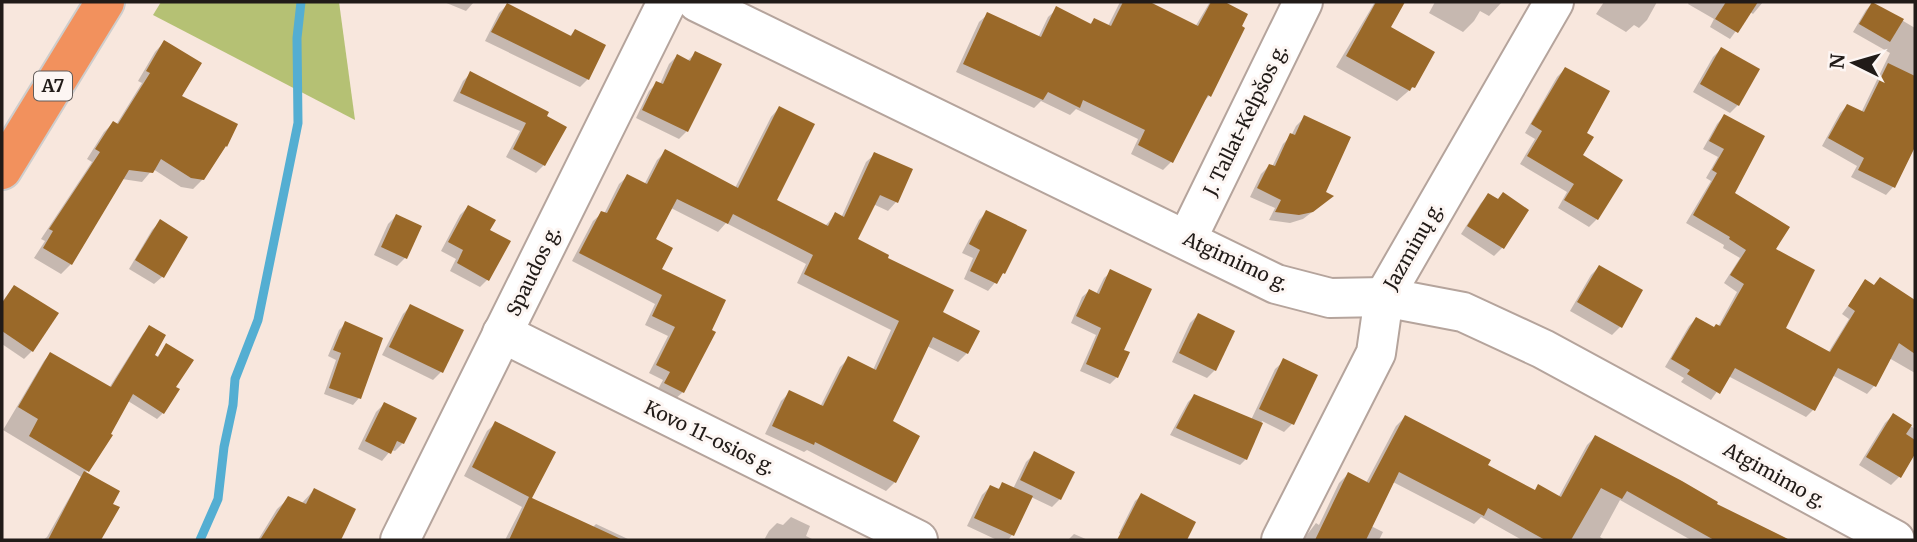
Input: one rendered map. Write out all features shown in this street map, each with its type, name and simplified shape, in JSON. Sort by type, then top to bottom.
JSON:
[{"type":"highway","name":"A7","points":[[2,170],[105,2]]},
{"type":"street","name":"Spaudos g.","points":[[400,540],[667,2]]},
{"type":"street","name":"Atgimimo g.","points":[[696,2],[1276,284],[1331,298],[1384,297],[1463,312],[1543,349],[1895,540]]},
{"type":"street","name":"J. Tallat-Kelpšos g.","points":[[1187,239],[1303,2]]},
{"type":"street","name":"Jazminų g.","points":[[1282,540],[1376,353],[1384,297],[1554,2]]},
{"type":"street","name":"Kovo 11-osios g.","points":[[502,333],[918,540]]},
{"type":"green space","points":[[161,2],[339,2],[355,120],[153,15]]},
{"type":"building","points":[[1123,2],[1150,2],[1198,26],[1211,2],[1225,2],[1248,14],[1242,26],[1245,28],[1211,97],[1208,95],[1173,163],[1138,145],[1145,130],[1083,100],[1080,108],[1048,92],[1043,100],[963,64],[987,12],[1041,37],[1056,6],[1091,24],[1094,18],[1111,26]]},
{"type":"building","points":[[1376,2],[1405,2],[1391,27],[1435,52],[1415,88],[1412,87],[1410,91],[1346,56]]},
{"type":"building","points":[[1726,2],[1758,2],[1738,33],[1715,19]]},
{"type":"building","points":[[1872,2],[1904,19],[1890,42],[1859,24]]},
{"type":"building","points":[[507,3],[571,36],[575,29],[606,45],[589,80],[491,32]]},
{"type":"building","points":[[164,40],[202,63],[182,96],[238,124],[227,147],[204,180],[191,178],[161,159],[153,173],[129,170],[72,265],[43,248],[53,231],[49,229],[100,152],[95,149],[113,121],[118,124],[150,73],[146,71]]},
{"type":"building","points":[[1721,47],[1760,69],[1739,106],[1700,84]]},
{"type":"building","points":[[695,51],[722,64],[688,132],[642,110],[656,81],[663,84],[677,54],[690,61]]},
{"type":"building","points":[[1888,63],[1915,76],[1915,147],[1895,188],[1858,170],[1864,158],[1828,138],[1847,104],[1864,112]]},
{"type":"building","points":[[1565,67],[1610,91],[1587,133],[1594,137],[1583,155],[1623,180],[1598,220],[1564,200],[1574,184],[1527,156],[1542,131],[1531,124]]},
{"type":"building","points":[[470,71],[549,112],[547,116],[567,127],[545,166],[513,149],[526,123],[460,93]]},
{"type":"building","points":[[779,106],[815,124],[777,200],[828,226],[835,212],[844,217],[874,152],[913,169],[898,203],[880,195],[858,239],[889,255],[888,258],[954,290],[943,312],[980,331],[968,354],[933,337],[893,421],[920,436],[896,483],[815,442],[814,445],[772,426],[789,390],[823,406],[848,356],[876,370],[899,321],[804,274],[813,255],[733,214],[728,224],[677,199],[656,239],[673,248],[662,269],[726,300],[712,330],[716,332],[684,393],[664,383],[670,372],[656,365],[675,327],[652,316],[662,295],[579,253],[601,211],[607,213],[627,174],[647,184],[665,149],[738,188]]},
{"type":"building","points":[[1724,114],[1765,136],[1735,193],[1790,227],[1776,249],[1815,270],[1786,328],[1830,352],[1855,311],[1848,306],[1865,279],[1874,285],[1880,277],[1915,300],[1915,354],[1899,343],[1876,387],[1838,368],[1815,411],[1735,368],[1720,394],[1687,374],[1690,370],[1671,359],[1696,317],[1714,327],[1716,324],[1720,326],[1744,284],[1730,275],[1746,250],[1693,215],[1717,173],[1712,170],[1724,149],[1709,141]]},
{"type":"building","points":[[1304,115],[1351,137],[1326,192],[1334,196],[1313,212],[1299,215],[1275,212],[1281,200],[1257,188],[1269,164],[1275,166],[1290,133],[1295,135]]},
{"type":"building","points":[[1503,192],[1529,210],[1504,249],[1467,226],[1488,193],[1498,199]]},
{"type":"building","points":[[468,205],[496,220],[490,230],[511,241],[489,281],[457,263],[463,250],[448,242]]},
{"type":"building","points":[[986,210],[1027,230],[1005,274],[1003,273],[997,284],[970,271],[980,250],[969,244]]},
{"type":"building","points":[[396,214],[422,226],[407,259],[381,247]]},
{"type":"building","points":[[160,219],[188,237],[164,278],[135,260]]},
{"type":"building","points":[[1599,265],[1643,290],[1622,328],[1577,302]]},
{"type":"building","points":[[1110,269],[1152,289],[1124,350],[1130,352],[1118,378],[1086,364],[1101,328],[1076,316],[1089,289],[1099,294]]},
{"type":"building","points":[[14,285],[59,313],[33,352],[2,331],[2,303]]},
{"type":"building","points":[[410,304],[464,330],[443,373],[389,347]]},
{"type":"building","points":[[1198,313],[1235,331],[1216,371],[1179,353]]},
{"type":"building","points":[[345,321],[383,338],[361,399],[329,388],[341,353],[333,350]]},
{"type":"building","points":[[149,325],[166,335],[155,355],[158,357],[166,343],[194,360],[176,387],[180,389],[164,414],[133,394],[111,434],[113,435],[89,472],[29,436],[38,419],[18,407],[50,352],[111,387]]},
{"type":"building","points":[[1283,358],[1318,375],[1294,425],[1259,409]]},
{"type":"building","points":[[1194,394],[1263,423],[1247,460],[1176,428]]},
{"type":"building","points":[[384,402],[417,418],[404,444],[397,441],[391,454],[365,441]]},
{"type":"building","points":[[1893,413],[1912,425],[1906,434],[1915,440],[1915,454],[1901,478],[1866,457]]},
{"type":"building","points":[[1405,415],[1491,460],[1488,465],[1535,490],[1538,484],[1561,497],[1595,435],[1682,481],[1718,502],[1717,504],[1790,540],[1714,540],[1627,491],[1622,499],[1601,488],[1571,540],[1545,540],[1488,508],[1484,516],[1399,472],[1366,540],[1315,540],[1348,472],[1369,483]]},
{"type":"building","points":[[495,421],[556,452],[532,498],[623,540],[509,540],[529,497],[531,498],[472,467]]},
{"type":"building","points":[[1034,451],[1075,472],[1061,500],[1020,480]]},
{"type":"building","points":[[84,471],[120,491],[113,504],[120,507],[101,540],[48,540]]},
{"type":"building","points":[[1002,482],[1033,496],[1014,536],[974,518],[990,485],[999,489]]},
{"type":"building","points":[[314,488],[356,509],[341,540],[260,540],[288,496],[306,504]]},
{"type":"building","points":[[1141,493],[1196,522],[1187,540],[1117,540]]},
{"type":"waterway","points":[[200,540],[218,499],[235,379],[258,320],[298,123],[297,38],[301,2]]}]
